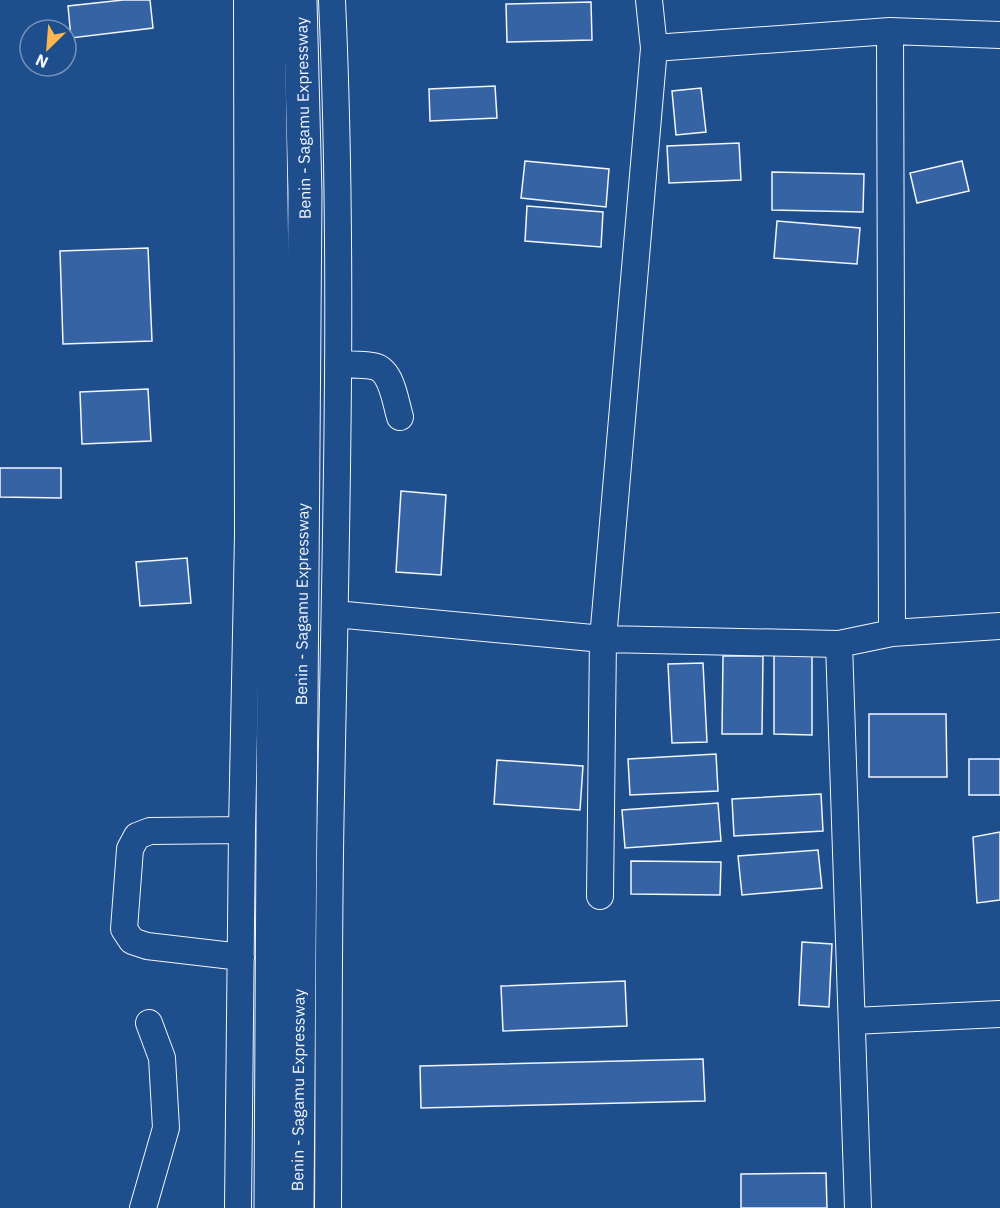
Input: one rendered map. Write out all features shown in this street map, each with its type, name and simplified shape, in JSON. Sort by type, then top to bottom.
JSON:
[{"type":"highway","points":[[268,0],[262,469],[272,1208]]},
{"type":"highway","name":"Benin - Sagamu Expressway","points":[[297,1208],[305,205],[300,0]]},
{"type":"street","points":[[238,1208],[242,830],[262,469],[247,0]]},
{"type":"street","points":[[328,1208],[331,798],[338,364],[332,0]]},
{"type":"street","points":[[600,896],[603,639],[654,48],[649,0]]},
{"type":"street","points":[[654,48],[890,31],[1000,35]]},
{"type":"street","points":[[890,31],[892,633]]},
{"type":"street","points":[[338,364],[380,368],[391,384],[400,417]]},
{"type":"street","points":[[335,614],[603,639],[839,644],[892,633],[1000,626]]},
{"type":"street","points":[[839,644],[858,1208]]},
{"type":"street","points":[[241,957],[147,946],[132,941],[124,929],[130,849],[137,836],[150,831],[242,830]]},
{"type":"street","points":[[853,1021],[1000,1014]]},
{"type":"street","points":[[143,1208],[166,1128],[162,1058],[149,1023]]},
{"type":"building","points":[[123,0],[150,0],[153,28],[78,37],[78,18],[69,18],[68,6]]},
{"type":"building","points":[[591,2],[592,40],[507,42],[506,4]]},
{"type":"building","points":[[495,86],[497,118],[430,121],[429,89]]},
{"type":"building","points":[[701,88],[706,132],[676,135],[672,91]]},
{"type":"building","points":[[739,143],[741,180],[669,183],[667,146]]},
{"type":"building","points":[[525,161],[609,169],[606,207],[521,198]]},
{"type":"building","points":[[962,161],[969,191],[917,203],[910,173]]},
{"type":"building","points":[[772,172],[864,174],[863,212],[772,210]]},
{"type":"building","points":[[527,206],[603,212],[601,247],[525,241]]},
{"type":"building","points":[[777,221],[860,228],[857,264],[774,258]]},
{"type":"building","points":[[148,248],[152,341],[63,344],[60,251]]},
{"type":"building","points":[[148,389],[151,441],[82,444],[80,392]]},
{"type":"building","points":[[0,468],[61,468],[61,498],[0,497]]},
{"type":"building","points":[[401,491],[446,495],[441,575],[396,572]]},
{"type":"building","points":[[187,558],[191,603],[140,606],[136,562]]},
{"type":"building","points":[[774,653],[812,653],[812,735],[774,734]]},
{"type":"building","points":[[723,656],[763,656],[762,734],[722,734]]},
{"type":"building","points":[[703,663],[707,742],[672,743],[668,664]]},
{"type":"building","points":[[869,714],[946,714],[947,777],[869,777]]},
{"type":"building","points":[[716,754],[718,791],[630,795],[628,759]]},
{"type":"building","points":[[969,759],[1000,759],[1000,795],[969,795]]},
{"type":"building","points":[[497,760],[583,766],[580,810],[494,804]]},
{"type":"building","points":[[821,794],[823,831],[734,836],[732,799]]},
{"type":"building","points":[[718,803],[721,841],[625,848],[622,810]]},
{"type":"building","points":[[1000,832],[1000,900],[977,903],[973,837]]},
{"type":"building","points":[[818,850],[822,888],[742,895],[738,856]]},
{"type":"building","points":[[631,861],[721,862],[720,895],[631,894]]},
{"type":"building","points":[[802,942],[832,944],[829,1007],[799,1005]]},
{"type":"building","points":[[625,981],[627,1026],[503,1031],[501,986]]},
{"type":"building","points":[[703,1059],[705,1101],[421,1108],[420,1066]]},
{"type":"building","points":[[826,1173],[827,1208],[741,1208],[741,1174]]}]
